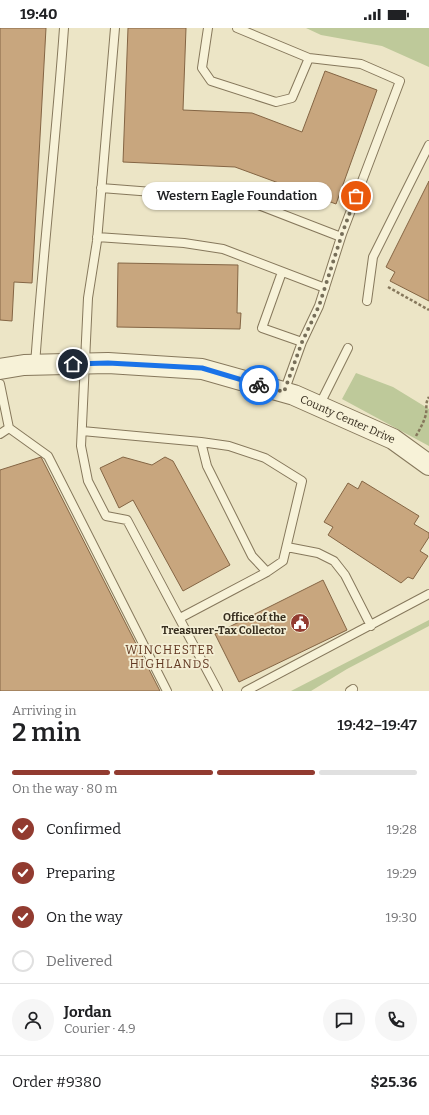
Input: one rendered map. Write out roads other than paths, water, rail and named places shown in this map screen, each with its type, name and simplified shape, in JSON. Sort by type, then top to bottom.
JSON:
[{"type":"street","name":"County Center Drive","points":[[0,369],[24,365],[86,363],[202,368],[294,395],[393,439],[429,465]]},
{"type":"lane","points":[[35,365],[41,281],[64,28]]},
{"type":"lane","points":[[115,28],[97,237],[88,298],[81,446],[84,469],[88,481],[106,516],[127,520],[218,691]]},
{"type":"lane","points":[[208,28],[202,68],[211,81],[276,102],[292,98],[309,58]]},
{"type":"lane","points":[[237,28],[309,58],[361,64],[400,81],[341,238],[319,306],[302,342],[284,392]]},
{"type":"lane","points":[[367,301],[373,257],[429,145]]},
{"type":"lane","points":[[101,188],[243,199],[341,238]]},
{"type":"lane","points":[[97,237],[184,243],[223,249],[325,288]]},
{"type":"lane","points":[[282,272],[262,328],[302,342]]},
{"type":"lane","points":[[319,406],[348,348]]},
{"type":"lane","points":[[0,384],[9,428],[48,456],[167,691]]},
{"type":"lane","points":[[0,434],[9,428]]},
{"type":"lane","points":[[82,431],[229,446],[265,458],[302,481],[283,561],[267,572],[180,618]]},
{"type":"lane","points":[[201,442],[207,466],[248,549],[252,556],[267,572]]},
{"type":"lane","points":[[287,547],[318,553],[334,561],[345,575],[371,626]]},
{"type":"lane","points":[[246,691],[429,594]]},
{"type":"place","name":"Western Eagle Foundation","points":[[356,196]]},
{"type":"place","name":"Office of the Treasurer-Tax Collector","points":[[300,623]]},
{"type":"district","name":"WINCHESTER HIGHLANDS","points":[[170,657]]}]
